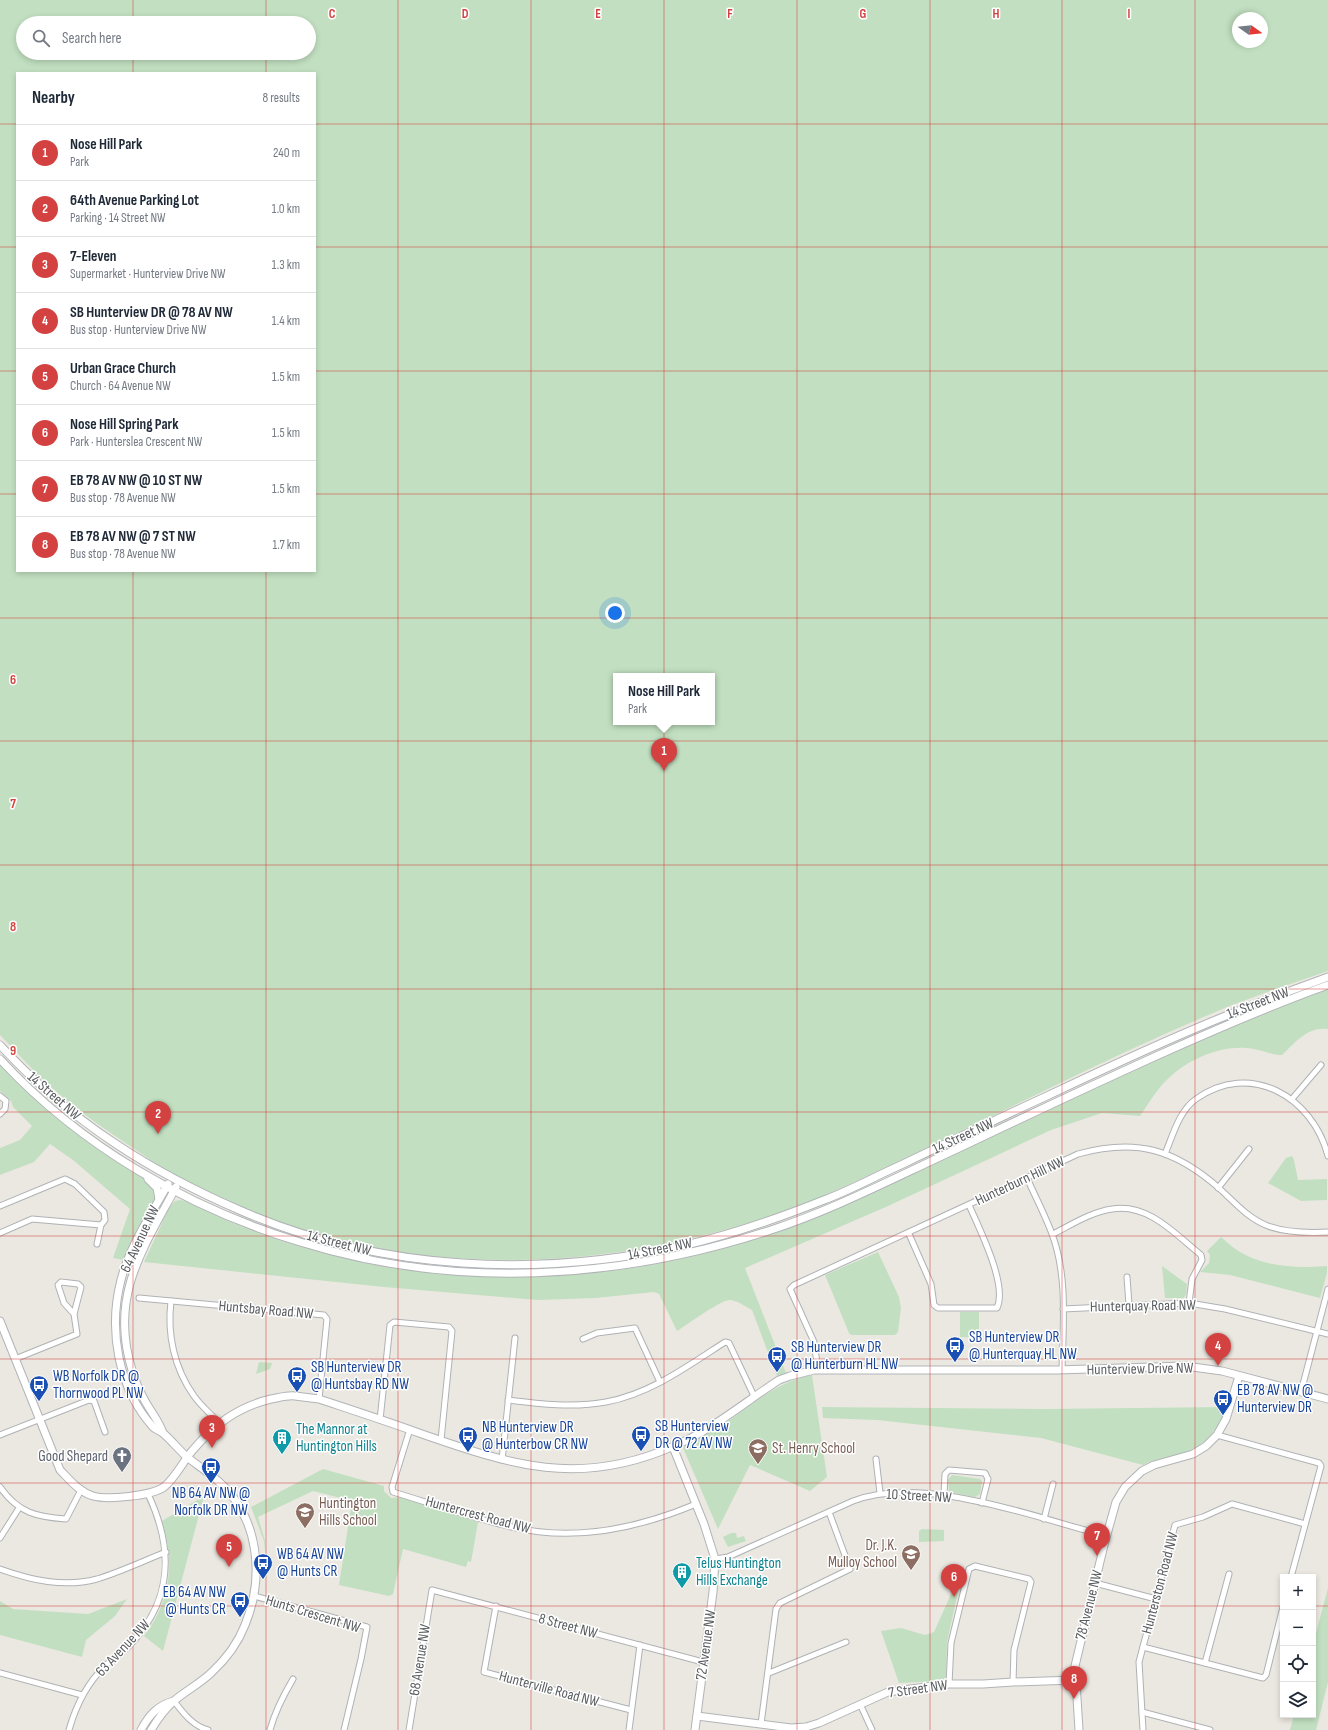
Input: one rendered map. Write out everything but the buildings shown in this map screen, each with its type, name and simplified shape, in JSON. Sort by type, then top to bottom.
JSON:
[{"type":"main road","name":"14 Street NW","points":[[0,1045],[14,1061],[73,1114],[125,1151],[178,1182],[239,1210],[282,1227],[326,1241],[408,1258],[479,1264],[542,1264],[592,1260],[662,1250],[726,1234],[765,1222],[829,1198],[1059,1090],[1233,1012],[1328,977]]},
{"type":"main road","name":"14 Street NW","points":[[0,1059],[40,1098],[67,1121],[127,1163],[174,1191],[234,1220],[265,1232],[327,1251],[368,1260],[436,1270],[506,1274],[544,1273],[596,1269],[666,1259],[718,1246],[774,1229],[836,1205],[1056,1102],[1232,1022],[1279,1002],[1328,985]]},
{"type":"main road","points":[[127,1163],[151,1181],[157,1188],[159,1199]]},
{"type":"main road","name":"64 Avenue NW","points":[[151,1730],[174,1701],[211,1673],[232,1648],[244,1627],[254,1596],[257,1579],[254,1541],[247,1521],[235,1500],[218,1481],[187,1457],[163,1433],[155,1429],[145,1416],[132,1394],[121,1365],[116,1331],[118,1296],[125,1268],[136,1241],[171,1178]]},
{"type":"main road","name":"64 Avenue NW","points":[[163,1433],[160,1424],[145,1401],[132,1370],[128,1353],[125,1323],[128,1288],[134,1269],[141,1251],[178,1182]]},
{"type":"main road","points":[[161,1214],[173,1199],[176,1197],[186,1197]]},
{"type":"main road","points":[[0,1321],[14,1359],[60,1470],[80,1490],[93,1496],[118,1497],[148,1494]]},
{"type":"main road","name":"Hunterview Drive NW","points":[[148,1494],[162,1488],[172,1481],[187,1457],[219,1423],[240,1409],[262,1401],[293,1396],[319,1400],[502,1460],[534,1467],[553,1469],[598,1468],[639,1459],[673,1447],[691,1438],[779,1380],[818,1370],[1062,1370],[1185,1366],[1205,1368],[1328,1399]]},
{"type":"main road","name":"78 Avenue NW","points":[[1079,1730],[1075,1680],[1077,1651],[1116,1502],[1125,1487],[1142,1471],[1154,1465],[1193,1454],[1206,1446],[1217,1435],[1226,1419],[1239,1376]]},
{"type":"main road","name":"72 Avenue NW","points":[[673,1447],[707,1531],[715,1559],[713,1592],[695,1730]]},
{"type":"main road","name":"7 Street NW","points":[[697,1716],[791,1728],[806,1727],[888,1692],[949,1684],[1075,1680]]},
{"type":"main road","name":"64 Avenue NW","points":[[141,1730],[156,1710],[163,1704],[174,1701]]},
{"type":"street","points":[[1292,1099],[1321,1065]]},
{"type":"street","points":[[1165,1154],[1182,1115],[1196,1099],[1215,1088],[1232,1084],[1248,1083],[1279,1091],[1292,1099],[1312,1121],[1324,1141],[1328,1156]]},
{"type":"street","points":[[0,1096],[6,1101],[6,1108],[0,1114]]},
{"type":"street","name":"Hunterburn Hill NW","points":[[818,1370],[814,1342],[790,1289],[824,1271],[909,1234],[1078,1154],[1117,1146],[1136,1147],[1165,1154],[1192,1168],[1218,1188],[1242,1210],[1268,1226],[1301,1232],[1328,1232]]},
{"type":"street","points":[[1218,1188],[1249,1149]]},
{"type":"street","points":[[1027,1178],[1052,1234],[1059,1261],[1063,1309],[1062,1370]]},
{"type":"street","points":[[0,1206],[65,1179],[75,1184],[104,1212],[105,1220],[101,1225],[97,1244]]},
{"type":"street","points":[[909,1234],[931,1284],[934,1305],[938,1308],[997,1308],[999,1304],[999,1286],[995,1267],[969,1205]]},
{"type":"street","points":[[1052,1234],[1093,1215],[1111,1209],[1138,1210],[1148,1214],[1160,1221],[1201,1255],[1202,1260],[1192,1279],[1189,1302]]},
{"type":"street","points":[[0,1233],[32,1219],[101,1225]]},
{"type":"street","points":[[1127,1276],[1129,1305]]},
{"type":"street","points":[[14,1359],[76,1334],[74,1314],[81,1287],[78,1284],[61,1282],[58,1285],[64,1303],[74,1314]]},
{"type":"street","points":[[1301,1392],[1328,1289]]},
{"type":"street","name":"Huntsbay Road NW","points":[[139,1298],[324,1315],[327,1319],[319,1400]]},
{"type":"street","points":[[171,1301],[170,1314],[173,1353],[182,1377],[194,1396],[219,1423]]},
{"type":"street","name":"Hunterquay Road NW","points":[[1063,1309],[1189,1302],[1225,1309],[1328,1334]]},
{"type":"street","points":[[380,1420],[390,1325],[394,1322],[449,1327],[452,1331],[441,1440]]},
{"type":"street","points":[[583,1339],[597,1333],[635,1328],[660,1382]]},
{"type":"street","points":[[502,1460],[516,1338]]},
{"type":"street","points":[[508,1400],[559,1405],[606,1402],[632,1395],[676,1374],[725,1342],[729,1343],[754,1396]]},
{"type":"street","points":[[0,1435],[89,1400],[94,1401],[105,1432]]},
{"type":"street","name":"Huntercrest Road NW","points":[[410,1429],[392,1487],[393,1492],[513,1528],[552,1533],[595,1532],[634,1526],[667,1516],[696,1504]]},
{"type":"street","points":[[1217,1435],[1319,1463],[1321,1466],[1292,1574]]},
{"type":"street","points":[[876,1459],[880,1493]]},
{"type":"street","points":[[944,1495],[945,1474],[949,1470],[985,1473],[988,1479],[982,1503]]},
{"type":"street","points":[[1044,1519],[1053,1484]]},
{"type":"street","points":[[0,1487],[19,1508],[31,1514],[49,1518],[66,1519],[80,1490]]},
{"type":"street","name":"10 Street NW","points":[[715,1559],[728,1557],[858,1499],[880,1493],[944,1495],[982,1503],[1107,1536]]},
{"type":"street","name":"63 Avenue NW","points":[[69,1730],[82,1695],[106,1666],[133,1642],[152,1618],[162,1591],[167,1564],[166,1552],[162,1534],[148,1494]]},
{"type":"street","name":"Hunterston Road NW","points":[[1143,1730],[1140,1662],[1175,1525],[1203,1517],[1232,1504],[1305,1524]]},
{"type":"street","points":[[0,1538],[19,1508]]},
{"type":"street","points":[[761,1724],[769,1673],[776,1609],[780,1602],[850,1569],[829,1512]]},
{"type":"street","points":[[0,1569],[43,1582],[70,1582],[96,1579],[166,1552]]},
{"type":"street","points":[[949,1684],[951,1643],[969,1569],[975,1566],[1029,1580],[1031,1582],[1014,1650],[1013,1682]]},
{"type":"street","points":[[1205,1663],[1229,1574]]},
{"type":"street","points":[[1095,1583],[1156,1599]]},
{"type":"street","name":"8 Street NW","points":[[432,1590],[703,1662]]},
{"type":"street","name":"68 Avenue NW","points":[[409,1730],[432,1590]]},
{"type":"street","name":"Hunts Crescent NW","points":[[254,1596],[367,1627],[344,1730]]},
{"type":"street","name":"Hunterville Road NW","points":[[496,1606],[484,1672],[632,1710]]},
{"type":"street","points":[[1143,1647],[1264,1677],[1282,1610]]},
{"type":"street","points":[[769,1673],[846,1642]]},
{"type":"street","points":[[629,1730],[640,1646]]},
{"type":"street","points":[[0,1673],[82,1695]]},
{"type":"street","points":[[270,1730],[280,1700],[293,1679]]},
{"type":"street","points":[[174,1701],[183,1713],[198,1726],[208,1730]]},
{"type":"street","points":[[860,1704],[872,1730]]},
{"type":"street","points":[[1142,1712],[1210,1730]]},
{"type":"green space","points":[[0,0],[1328,0],[1328,971],[1232,1005],[1162,1035],[895,1163],[797,1207],[706,1235],[629,1251],[552,1259],[474,1259],[397,1252],[321,1235],[247,1210],[169,1173],[94,1121],[46,1083],[0,1035]]},
{"type":"green space","points":[[1328,988],[1328,1029],[1314,1030],[1302,1036],[1282,1055],[1246,1048],[1221,1050],[1209,1054],[1185,1065],[1166,1081],[1155,1093],[1140,1116],[1102,1113],[1051,1130],[888,1206],[745,1268],[786,1373],[777,1376],[752,1310],[732,1300],[724,1301],[718,1304],[677,1331],[659,1294],[654,1292],[596,1298],[538,1300],[384,1287],[144,1262],[169,1208],[175,1201],[180,1200],[279,1240],[327,1254],[375,1265],[424,1272],[474,1276],[524,1277],[574,1275],[673,1261],[750,1240],[836,1209],[1240,1021]]},
{"type":"green space","points":[[0,1063],[48,1109],[99,1149],[146,1180],[156,1192],[155,1201],[124,1260],[113,1258],[130,1209],[73,1160],[50,1144],[34,1162],[0,1175],[0,1148],[20,1140],[32,1126],[13,1107],[11,1101],[0,1091]]},
{"type":"green space","points":[[1292,1156],[1298,1180],[1327,1179],[1327,1200],[1301,1201],[1268,1183],[1286,1158]]},
{"type":"green space","points":[[1221,1237],[1232,1247],[1244,1254],[1270,1264],[1298,1267],[1327,1266],[1327,1273],[1320,1298],[1230,1275],[1200,1272],[1209,1263],[1210,1255],[1207,1251]]},
{"type":"green space","points":[[878,1252],[899,1297],[901,1308],[898,1332],[895,1335],[851,1335],[825,1275]]},
{"type":"green space","points":[[1162,1266],[1187,1284],[1184,1298],[1165,1298]]},
{"type":"green space","points":[[960,1312],[979,1312],[979,1338],[960,1337]]},
{"type":"green space","points":[[259,1362],[272,1363],[270,1369],[256,1374]]},
{"type":"green space","name":"St. Henry School","points":[[812,1375],[827,1477],[810,1491],[750,1465],[718,1529],[683,1448],[715,1430],[773,1390],[798,1379]]},
{"type":"green space","points":[[822,1407],[1044,1409],[1225,1407],[1219,1424],[1203,1443],[1188,1451],[1143,1465],[1041,1438],[877,1420],[823,1418]]},
{"type":"green space","points":[[323,1469],[384,1486],[384,1491],[391,1498],[401,1497],[478,1522],[471,1562],[468,1561],[466,1567],[403,1549],[393,1594],[389,1596],[339,1585],[352,1501],[313,1491],[258,1517],[265,1541],[266,1559],[264,1541],[251,1507]]},
{"type":"green space","points":[[952,1475],[980,1479],[982,1481],[980,1494],[975,1497],[949,1492],[948,1480]]},
{"type":"green space","points":[[204,1496],[163,1651],[144,1636],[160,1609],[168,1580],[168,1551],[162,1521]]},
{"type":"green space","points":[[922,1529],[944,1530],[944,1541],[919,1542],[919,1531]]},
{"type":"green space","points":[[731,1533],[736,1533],[737,1538],[744,1536],[746,1541],[728,1547],[723,1537]]},
{"type":"green space","points":[[964,1565],[947,1642],[946,1677],[942,1681],[899,1683],[881,1631],[901,1628],[925,1635],[934,1632]]},
{"type":"green space","points":[[1328,1588],[1328,1682],[1316,1730],[1290,1730],[1293,1718],[1316,1718],[1316,1633]]},
{"type":"green space","points":[[127,1599],[115,1616],[86,1640],[82,1657],[0,1635],[0,1601],[13,1609],[88,1614]]},
{"type":"place","name":"Nose Hill Park","points":[[664,771]]},
{"type":"place","name":"64th Avenue Parking Lot","points":[[158,1134]]},
{"type":"place","name":"SB Hunterview DR @ Hunterquay HL NW","points":[[955,1363]]},
{"type":"place","name":"SB Hunterview DR @ 78 AV NW","points":[[1218,1366]]},
{"type":"place","name":"SB Hunterview DR @ Hunterburn HL NW","points":[[777,1373]]},
{"type":"place","name":"SB Hunterview DR @ Huntsbay RD NW","points":[[297,1393]]},
{"type":"place","name":"WB Norfolk DR @ Thornwood PL NW","points":[[39,1402]]},
{"type":"place","name":"EB 78 AV NW @ Hunterview DR","points":[[1223,1416]]},
{"type":"place","name":"7-Eleven","points":[[212,1448]]},
{"type":"place","name":"SB Hunterview DR @ 72 AV NW","points":[[641,1452]]},
{"type":"place","name":"NB Hunterview DR @ Hunterbow CR NW","points":[[468,1453]]},
{"type":"place","name":"The Mannor at Huntington Hills","points":[[282,1455]]},
{"type":"place","name":"St. Henry School","points":[[758,1465]]},
{"type":"place","name":"Good Shepard","points":[[122,1473]]},
{"type":"place","name":"NB 64 AV NW @ Norfolk DR NW","points":[[211,1484]]},
{"type":"place","name":"Huntington Hills School","points":[[305,1529]]},
{"type":"place","name":"EB 78 AV NW @ 10 ST NW","points":[[1097,1556]]},
{"type":"place","name":"Urban Grace Church","points":[[229,1567]]},
{"type":"place","name":"Dr. J.K. Mulloy School","points":[[911,1571]]},
{"type":"place","name":"WB 64 AV NW @ Hunts CR","points":[[263,1580]]},
{"type":"place","name":"Telus Huntington Hills Exchange","points":[[682,1589]]},
{"type":"place","name":"Nose Hill Spring Park","points":[[954,1597]]},
{"type":"place","name":"EB 64 AV NW @ Hunts CR","points":[[240,1618]]},
{"type":"place","name":"EB 78 AV NW @ 7 ST NW","points":[[1074,1699]]}]
